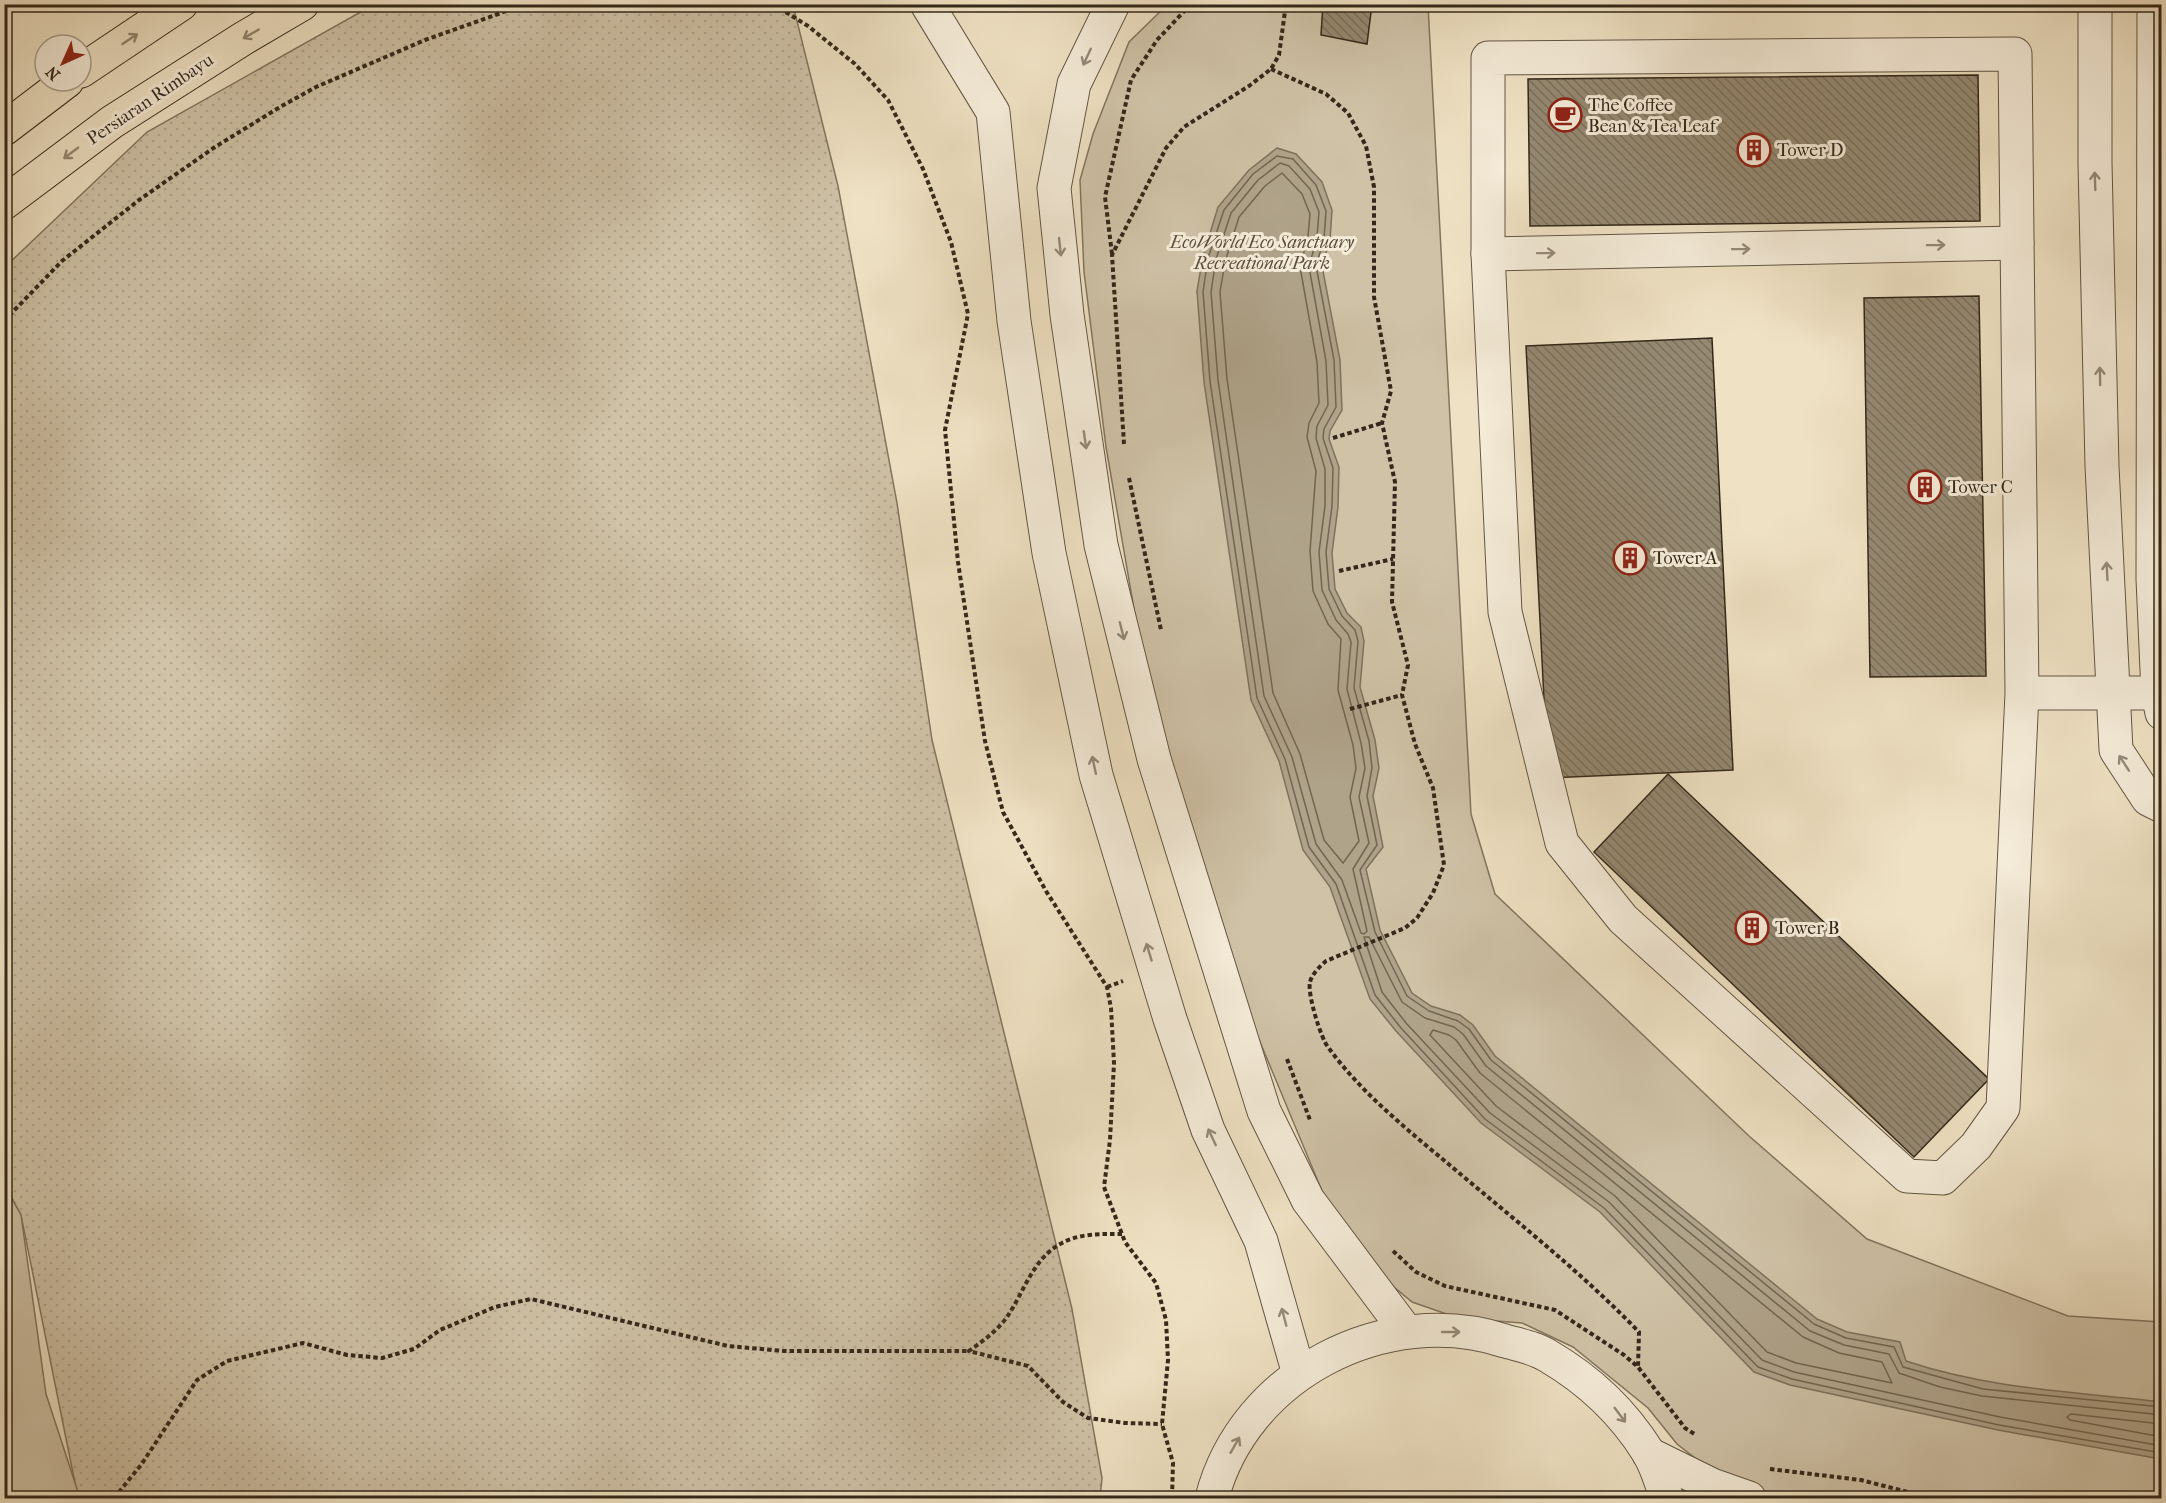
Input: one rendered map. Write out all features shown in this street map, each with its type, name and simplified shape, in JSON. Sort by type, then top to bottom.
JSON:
[{"type":"main road","points":[[93,63],[180,4]]},
{"type":"main road","name":"Persiaran Rimbayu","points":[[4,203],[112,122],[302,4]]},
{"type":"main road","points":[[4,129],[51,93]]},
{"type":"street","points":[[927,4],[993,112],[1014,321],[1048,541],[1096,775],[1170,1020],[1208,1130],[1261,1241],[1299,1374]]},
{"type":"street","points":[[1113,4],[1074,84],[1054,188],[1067,315],[1101,545],[1154,759],[1263,1111],[1308,1200],[1406,1331]]},
{"type":"street","points":[[2095,4],[2095,163],[2102,466],[2116,750],[2148,799],[2162,806]]},
{"type":"street","points":[[2022,693],[2113,693],[2160,703],[2153,579],[2154,4]]},
{"type":"street","points":[[2015,54],[2017,243],[2022,693],[2002,1108],[1976,1146],[1943,1179],[1907,1176],[1623,920],[1562,843],[1505,612],[1488,254],[1488,58],[2015,54]]},
{"type":"street","points":[[1488,254],[2017,243]]},
{"type":"street","points":[[1212,1498],[1216,1484],[1236,1442],[1264,1404],[1299,1374],[1350,1346],[1406,1331],[1478,1332],[1546,1354],[1605,1396],[1649,1454],[1667,1498]]},
{"type":"street","points":[[1649,1454],[1713,1485],[1749,1498]]},
{"type":"path","points":[[4,321],[62,261],[130,207],[215,147],[280,107],[316,87],[425,40],[526,4]]},
{"type":"path","points":[[773,4],[808,26],[855,64],[888,100],[923,169],[951,242],[968,314],[945,430],[958,562],[985,741],[1003,812],[1046,891],[1107,987],[1111,1008],[1114,1063],[1110,1140],[1104,1187],[1125,1242],[1156,1283],[1166,1320],[1168,1360],[1162,1424],[1173,1463],[1172,1498]]},
{"type":"path","points":[[1125,449],[1112,255],[1105,197],[1131,80],[1157,40],[1191,4]]},
{"type":"path","points":[[1112,255],[1166,148],[1184,127],[1249,86],[1271,69],[1279,55],[1286,4]]},
{"type":"path","points":[[1271,69],[1326,94],[1341,106],[1348,113],[1366,146],[1374,186],[1374,297],[1392,391],[1382,423],[1395,482],[1392,602],[1408,665],[1402,695],[1415,744],[1433,788],[1444,865],[1433,893],[1417,918],[1405,928],[1326,961],[1317,969],[1310,983],[1326,1045],[1350,1074],[1405,1128],[1593,1285],[1639,1332],[1638,1368]]},
{"type":"path","points":[[1333,438],[1382,423]]},
{"type":"path","points":[[1128,471],[1162,634]]},
{"type":"path","points":[[1339,571],[1393,560]]},
{"type":"path","points":[[1350,709],[1402,695]]},
{"type":"path","points":[[1287,1057],[1312,1123]]},
{"type":"path","points":[[969,1350],[988,1338],[1007,1318],[1034,1268],[1061,1243],[1090,1234],[1122,1234]]},
{"type":"path","points":[[1391,1249],[1416,1272],[1445,1286],[1555,1310],[1624,1355],[1638,1368],[1685,1428],[1705,1441]]},
{"type":"path","points":[[114,1498],[141,1465],[197,1380],[227,1361],[303,1343],[347,1355],[382,1358],[414,1349],[440,1330],[495,1307],[531,1299],[606,1314],[728,1346],[784,1351],[969,1350],[1028,1366],[1064,1402],[1088,1418],[1125,1423],[1162,1424]]},
{"type":"path","points":[[1769,1469],[1861,1480],[1931,1498]]},
{"type":"green space","points":[[373,5],[793,5],[838,186],[897,503],[932,740],[1072,1309],[1102,1478],[1100,1498],[78,1498],[21,1215],[5,1185],[5,267],[147,132]]},
{"type":"green space","name":"EcoWorld Eco Sanctuary Recreational Park","points":[[1167,5],[1428,5],[1471,814],[1495,894],[1749,1136],[1867,1239],[2068,1316],[2161,1322],[2161,1498],[1816,1498],[1764,1491],[1712,1471],[1677,1444],[1648,1408],[1573,1347],[1522,1323],[1458,1318],[1412,1302],[1376,1272],[1322,1191],[1248,1013],[1148,690],[1106,447],[1084,272],[1080,180],[1093,134],[1129,42]]},
{"type":"green space","points":[[4,1185],[21,1215],[46,1394],[80,1498],[5,1498]]},
{"type":"water","points":[[1277,148],[1296,154],[1322,182],[1332,210],[1330,240],[1322,266],[1340,360],[1342,410],[1330,431],[1329,439],[1339,467],[1338,507],[1332,553],[1335,589],[1347,613],[1361,627],[1364,641],[1360,687],[1375,740],[1379,768],[1373,796],[1383,847],[1366,869],[1380,930],[1412,993],[1431,1006],[1460,1015],[1473,1025],[1495,1056],[1817,1319],[1847,1332],[1900,1342],[1906,1361],[1969,1378],[2033,1388],[2161,1402],[2161,1459],[1998,1430],[1790,1385],[1754,1372],[1600,1212],[1481,1123],[1396,1031],[1370,999],[1330,887],[1303,850],[1279,761],[1251,700],[1204,382],[1197,291],[1203,256],[1218,207],[1249,170]]},
{"type":"building","points":[[1323,4],[1372,4],[1367,44],[1321,35]]},
{"type":"building","name":"Tower D","points":[[1978,75],[1980,221],[1530,226],[1528,79]]},
{"type":"building","name":"Tower C","points":[[1979,296],[1986,676],[1870,677],[1864,298]]},
{"type":"building","name":"Tower A","points":[[1712,338],[1733,770],[1548,778],[1526,346]]},
{"type":"building","name":"Tower B","points":[[1668,774],[1989,1079],[1914,1157],[1594,852]]},
{"type":"place","name":"The Coffee Bean & Tea Leaf","points":[[1565,115]]},
{"type":"place","name":"Tower D","points":[[1754,150]]},
{"type":"place","name":"Tower C","points":[[1925,487]]},
{"type":"place","name":"Tower A","points":[[1630,558]]},
{"type":"place","name":"Tower B","points":[[1752,928]]}]
